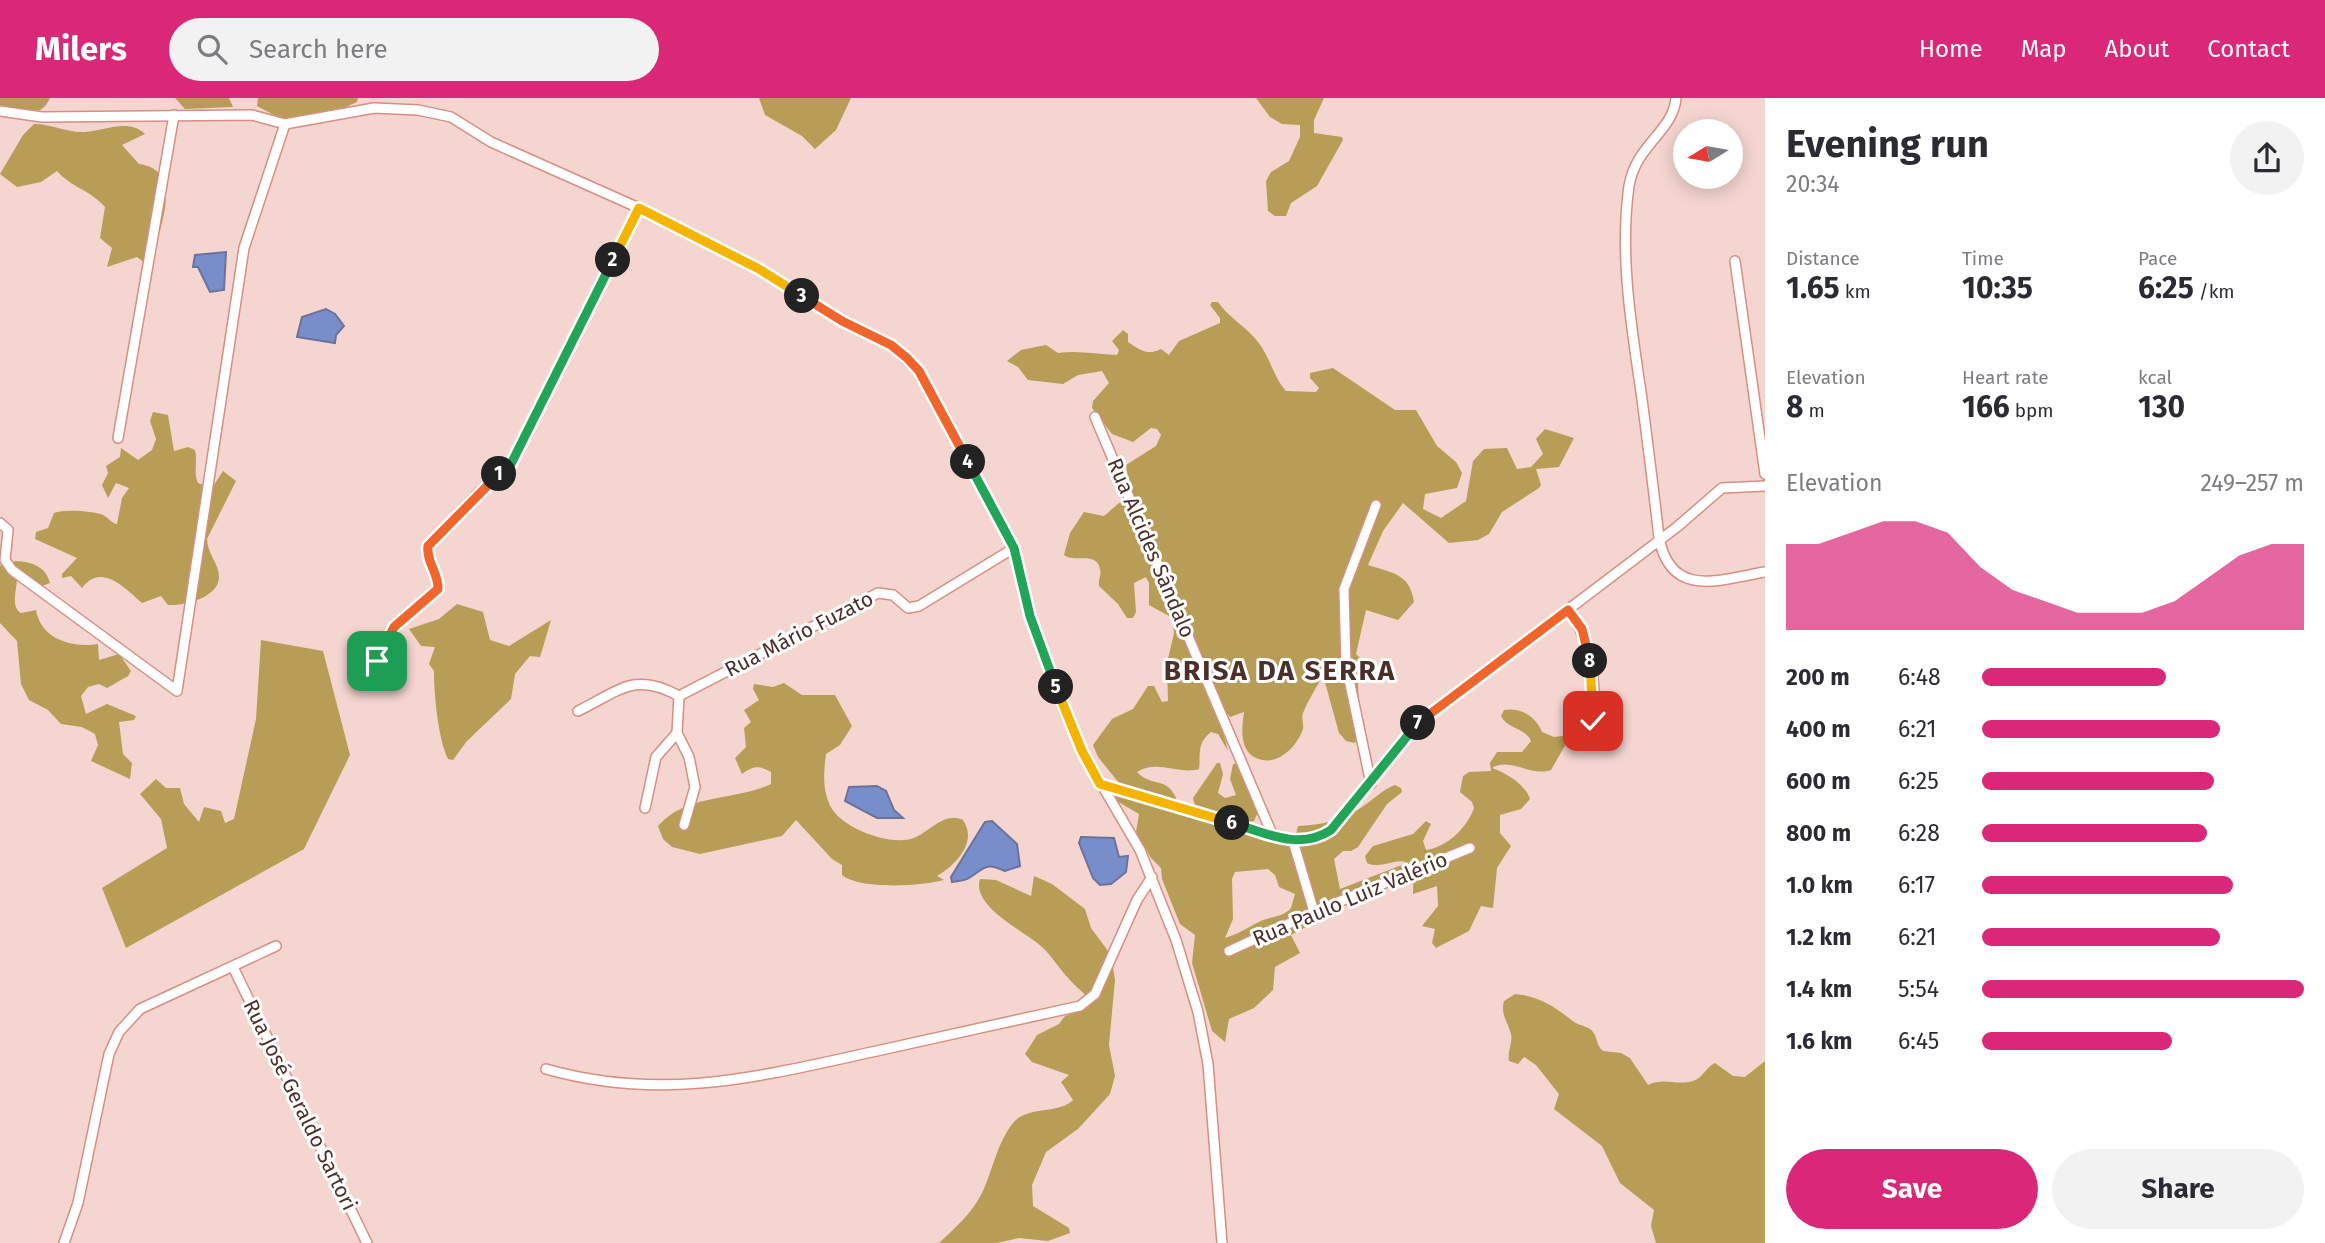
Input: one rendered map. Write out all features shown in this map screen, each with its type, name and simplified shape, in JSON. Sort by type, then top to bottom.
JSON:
[{"type":"street","points":[[1676,98],[1670,119],[1637,158],[1629,184],[1627,212],[1630,330],[1659,538],[1667,564],[1678,576],[1706,582],[1765,572]]},
{"type":"street","points":[[0,111],[43,117],[252,115],[285,124],[375,103],[451,117],[491,142],[639,208],[759,269],[842,321],[891,345],[907,358],[919,371],[1014,548],[1030,616],[1063,710],[1100,784],[1152,877],[1176,940],[1198,1012],[1206,1051],[1222,1243]]},
{"type":"street","points":[[118,438],[174,115]]},
{"type":"street","points":[[0,523],[8,530],[5,560],[12,570],[177,691],[244,248],[285,124]]},
{"type":"street","points":[[377,661],[394,627],[438,589],[438,579],[428,555],[432,540],[511,464],[639,208]]},
{"type":"street","points":[[1735,261],[1765,474]]},
{"type":"street","name":"Rua Alcides Sândalo","points":[[1095,417],[1272,834]]},
{"type":"street","points":[[1100,784],[1293,841],[1311,840],[1331,830],[1371,784],[1410,730],[1501,658],[1677,527],[1722,488],[1765,486]]},
{"type":"street","points":[[1371,784],[1346,665],[1344,589],[1376,505]]},
{"type":"street","name":"Rua Mário Fuzato","points":[[678,696],[878,593],[893,595],[908,608],[919,606],[1014,548]]},
{"type":"street","points":[[1568,610],[1582,629],[1588,651],[1594,701],[1591,734]]},
{"type":"street","points":[[578,711],[637,683],[653,684],[678,696],[677,733],[689,757],[695,787],[684,825]]},
{"type":"street","points":[[645,808],[656,757],[677,733]]},
{"type":"street","points":[[1293,841],[1314,912]]},
{"type":"street","name":"Rua Paulo Luiz Valério","points":[[1230,951],[1314,912],[1470,848]]},
{"type":"street","points":[[546,1069],[600,1083],[696,1085],[788,1070],[1080,1006],[1096,994],[1137,900],[1152,877]]},
{"type":"street","points":[[64,1243],[78,1203],[109,1054],[119,1032],[141,1009],[276,946]]},
{"type":"street","name":"Rua José Geraldo Sartori","points":[[233,967],[367,1243]]},
{"type":"shaded area","points":[[0,98],[50,98],[46,105],[35,112],[22,112],[0,108]]},
{"type":"shaded area","points":[[175,98],[229,98],[233,107],[185,109]]},
{"type":"shaded area","points":[[258,98],[358,98],[357,102],[326,116],[283,120],[257,106]]},
{"type":"shaded area","points":[[759,98],[851,98],[836,130],[815,149],[802,136],[765,115]]},
{"type":"shaded area","points":[[1256,98],[1324,98],[1314,120],[1314,133],[1342,137],[1343,140],[1317,186],[1291,203],[1286,216],[1275,216],[1268,211],[1266,181],[1271,172],[1289,161],[1300,137],[1300,125],[1282,124],[1270,117]]},
{"type":"shaded area","points":[[34,124],[79,132],[124,126],[139,129],[145,134],[122,145],[139,164],[154,169],[162,178],[166,190],[163,220],[150,263],[146,264],[137,257],[107,267],[112,248],[100,238],[105,207],[57,171],[41,182],[17,187],[0,174],[23,135]]},
{"type":"shaded area","points":[[1212,302],[1218,302],[1254,337],[1286,391],[1316,392],[1319,388],[1310,378],[1310,373],[1333,368],[1395,410],[1416,410],[1437,446],[1456,462],[1462,473],[1457,488],[1425,494],[1423,509],[1441,518],[1466,501],[1473,461],[1484,449],[1507,448],[1517,469],[1531,467],[1543,454],[1536,439],[1545,429],[1574,438],[1559,467],[1536,469],[1541,485],[1539,488],[1502,512],[1489,534],[1478,540],[1449,543],[1403,503],[1383,531],[1368,565],[1404,580],[1414,602],[1398,620],[1366,610],[1356,654],[1364,662],[1358,680],[1360,723],[1355,743],[1346,741],[1339,733],[1323,675],[1303,713],[1300,736],[1291,749],[1278,758],[1262,760],[1249,753],[1243,737],[1244,712],[1230,717],[1215,698],[1228,751],[1218,734],[1211,732],[1201,745],[1199,769],[1152,767],[1137,772],[1167,786],[1176,798],[1180,810],[1197,814],[1193,798],[1217,763],[1220,763],[1223,774],[1218,793],[1225,798],[1236,795],[1230,779],[1233,764],[1238,763],[1260,808],[1254,821],[1236,825],[1300,847],[1303,845],[1296,834],[1298,826],[1339,819],[1355,812],[1390,787],[1395,785],[1401,788],[1402,792],[1387,804],[1358,847],[1343,851],[1334,859],[1340,889],[1407,863],[1367,863],[1365,856],[1373,846],[1413,834],[1426,821],[1431,824],[1423,841],[1426,850],[1449,841],[1461,829],[1474,808],[1472,802],[1460,792],[1463,776],[1469,772],[1491,771],[1490,763],[1497,752],[1522,752],[1531,741],[1525,733],[1504,720],[1501,716],[1504,710],[1527,714],[1542,732],[1554,737],[1571,735],[1551,770],[1536,771],[1506,765],[1492,768],[1514,780],[1530,799],[1521,809],[1500,815],[1500,833],[1511,846],[1497,868],[1493,908],[1481,906],[1469,931],[1436,948],[1432,943],[1435,929],[1422,926],[1438,906],[1437,886],[1413,894],[1414,864],[1326,909],[1328,915],[1291,935],[1300,953],[1275,967],[1273,990],[1254,1008],[1229,1019],[1225,1042],[1212,1031],[1192,963],[1195,935],[1180,924],[1162,879],[1161,868],[1151,858],[1136,832],[1139,814],[1103,793],[1119,783],[1098,757],[1093,745],[1112,719],[1133,709],[1148,686],[1154,686],[1162,702],[1168,701],[1167,663],[1174,633],[1173,622],[1169,616],[1149,605],[1149,583],[1146,577],[1134,583],[1136,612],[1133,618],[1127,618],[1118,604],[1099,586],[1100,571],[1095,560],[1064,555],[1070,533],[1084,512],[1104,516],[1119,503],[1131,499],[1126,465],[1156,446],[1161,435],[1157,429],[1151,428],[1133,442],[1112,434],[1092,408],[1093,401],[1109,383],[1102,371],[1078,375],[1063,384],[1028,380],[1018,367],[1007,361],[1021,350],[1046,345],[1058,353],[1117,355],[1119,350],[1112,341],[1123,330],[1128,334],[1128,342],[1140,350],[1152,352],[1161,349],[1169,355],[1179,341],[1220,323],[1220,318],[1210,305]],"holes":[[[1268,869],[1275,875],[1279,887],[1295,894],[1291,908],[1284,914],[1265,919],[1225,938],[1233,919],[1232,879],[1235,872]]]},
{"type":"shaded area","points":[[153,412],[168,415],[174,451],[188,447],[195,450],[198,483],[212,488],[223,471],[236,481],[207,539],[218,572],[217,584],[207,595],[182,604],[168,605],[161,596],[142,603],[121,585],[105,577],[97,577],[82,588],[71,576],[62,578],[62,574],[77,558],[35,539],[36,532],[48,528],[54,513],[59,512],[79,511],[103,515],[117,524],[122,498],[129,488],[116,483],[108,498],[102,485],[108,473],[106,466],[120,457],[121,448],[138,460],[152,450],[156,439],[150,421]]},
{"type":"shaded area","points":[[15,561],[27,562],[41,568],[50,583],[39,587],[17,578],[15,602],[21,613],[36,610],[39,620],[51,635],[68,643],[98,644],[99,660],[119,654],[131,671],[128,676],[107,688],[99,684],[88,687],[81,696],[86,714],[107,704],[136,716],[134,720],[119,722],[123,754],[132,763],[130,779],[91,761],[98,745],[95,734],[82,727],[61,724],[48,710],[29,700],[21,684],[17,641],[0,623],[0,565],[6,568]]},
{"type":"shaded area","points":[[457,604],[483,612],[490,640],[509,646],[551,620],[540,657],[530,656],[515,674],[511,699],[467,741],[453,760],[448,759],[439,728],[434,671],[429,664],[435,647],[421,646],[409,629],[439,619]]},
{"type":"shaded area","points":[[261,640],[323,651],[350,755],[304,849],[126,948],[102,888],[167,848],[161,819],[140,794],[156,779],[166,788],[180,788],[184,804],[199,822],[204,807],[221,811],[225,823],[234,819],[256,719]]},
{"type":"shaded area","points":[[784,683],[802,695],[835,695],[852,726],[840,745],[826,754],[825,760],[825,791],[834,812],[842,820],[866,833],[892,840],[904,840],[920,835],[943,820],[963,820],[968,836],[966,844],[958,859],[937,876],[944,880],[921,884],[876,885],[851,880],[842,875],[842,865],[832,859],[796,820],[782,836],[700,854],[672,847],[663,839],[658,826],[683,808],[771,784],[771,772],[756,767],[742,774],[735,758],[746,747],[744,728],[751,722],[744,710],[759,700],[753,689],[754,684],[773,687]]},
{"type":"shaded area","points":[[1034,876],[1052,884],[1085,909],[1091,928],[1111,955],[1115,980],[1109,1045],[1115,1076],[1110,1094],[1078,1129],[1046,1152],[1032,1185],[1033,1206],[1069,1228],[1070,1233],[1048,1241],[1019,1238],[997,1243],[939,1243],[963,1220],[978,1200],[1003,1139],[1013,1123],[1019,1117],[1067,1105],[1073,1100],[1061,1082],[1069,1075],[1032,1062],[1025,1054],[1037,1035],[1059,1024],[1065,1016],[1086,1009],[1092,1003],[1042,947],[991,909],[979,889],[980,879],[996,880],[1031,896]]},
{"type":"shaded area","points":[[1515,994],[1540,1000],[1574,1022],[1589,1028],[1603,1051],[1621,1053],[1630,1058],[1648,1085],[1693,1081],[1715,1063],[1733,1076],[1745,1077],[1765,1061],[1765,1243],[1656,1243],[1651,1226],[1654,1210],[1620,1183],[1602,1146],[1554,1109],[1559,1094],[1536,1065],[1524,1057],[1518,1064],[1509,1061],[1511,1038],[1503,1006],[1504,1001]]},
{"type":"water","points":[[226,252],[224,290],[210,292],[198,267],[193,267],[195,255]]},
{"type":"water","points":[[326,309],[335,314],[344,326],[336,335],[335,343],[297,337],[302,317]]},
{"type":"water","points":[[877,786],[886,791],[894,810],[903,818],[877,818],[845,801],[849,787]]},
{"type":"water","points":[[992,821],[1017,844],[1020,866],[1005,871],[985,867],[967,879],[952,882],[951,877],[985,822]]},
{"type":"water","points":[[1081,837],[1114,838],[1119,857],[1128,856],[1126,872],[1111,884],[1100,885],[1093,878],[1079,843]]},
{"type":"district","name":"BRISA DA SERRA","points":[[1280,670]]},
{"type":"route","points":[[377,661],[399,621],[437,592],[438,579],[428,555],[428,546],[479,492],[511,464],[639,208],[759,269],[842,321],[891,345],[919,371],[1014,548],[1030,616],[1063,710],[1100,784],[1293,841],[1303,842],[1322,836],[1331,830],[1371,784],[1381,765],[1410,730],[1501,658],[1568,610],[1582,629],[1588,651],[1594,701],[1593,721]]}]
